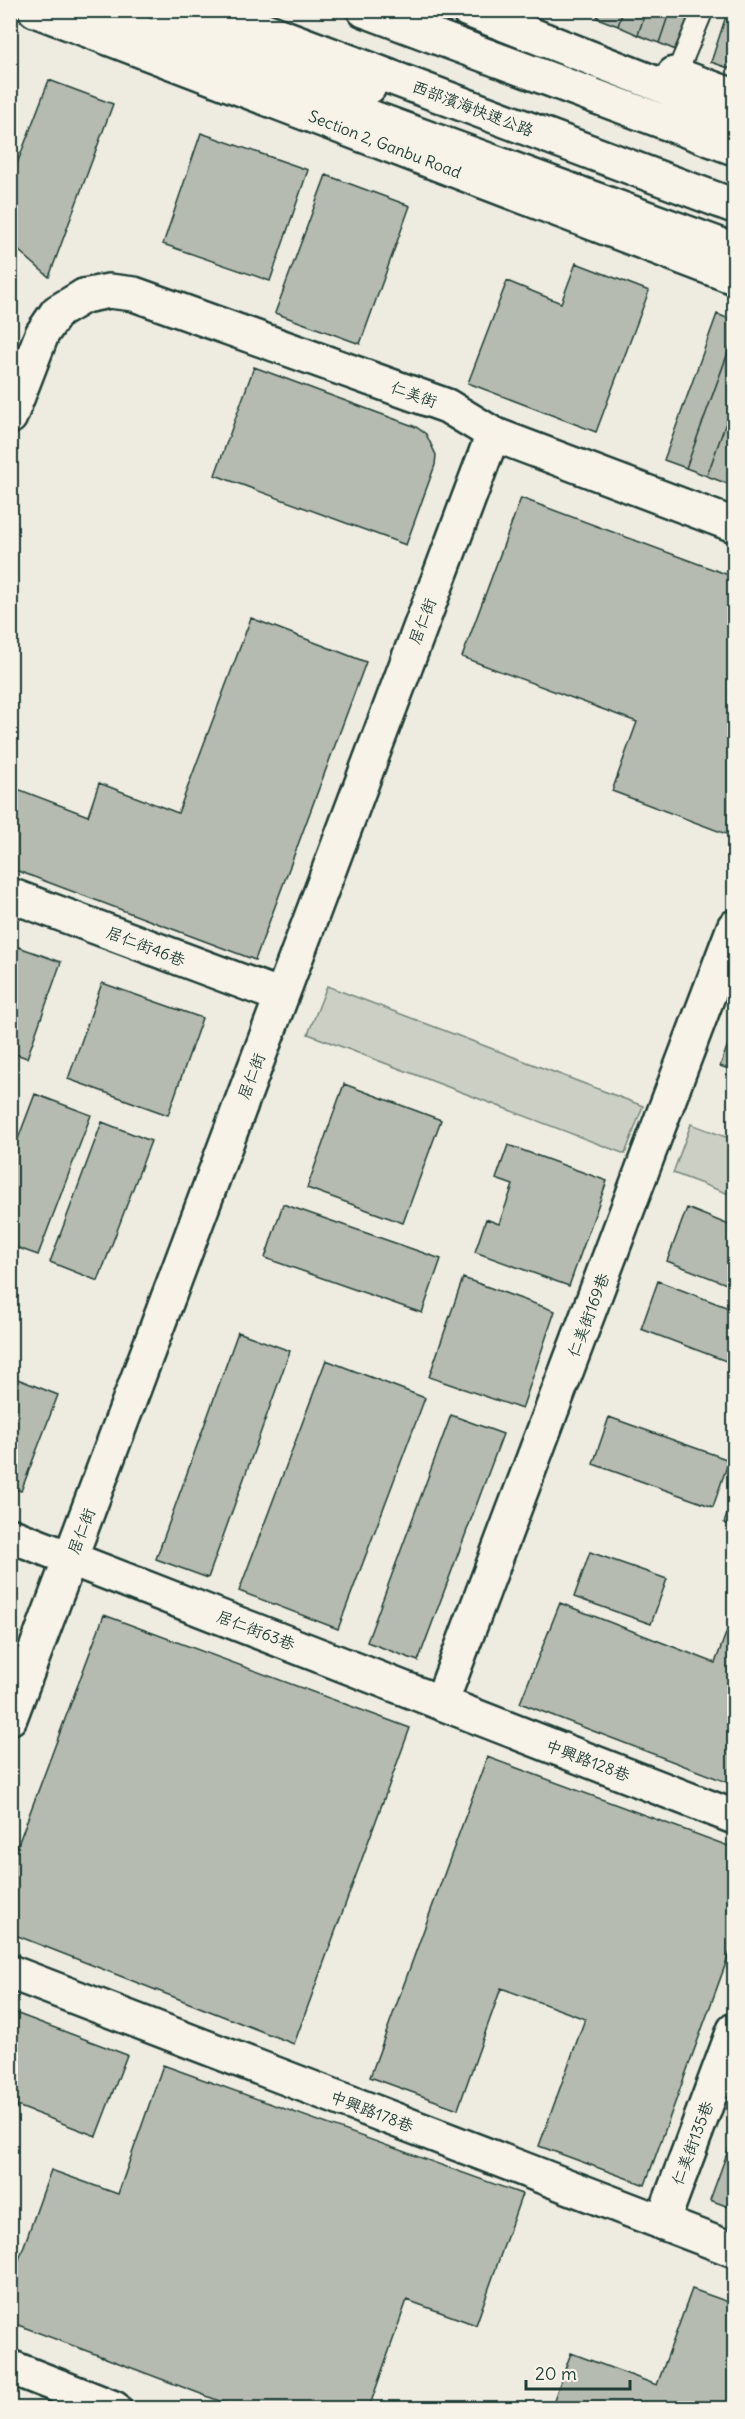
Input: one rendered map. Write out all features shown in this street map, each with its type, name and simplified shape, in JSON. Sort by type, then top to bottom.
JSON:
[{"type":"main road","name":"Section 2, Ganbu Road","points":[[35,10],[735,277]]},
{"type":"main road","points":[[78,10],[735,250]]},
{"type":"main road","points":[[166,10],[735,223]]},
{"type":"main road","name":"西部濱海快速公路","points":[[212,10],[735,206]]},
{"type":"main road","points":[[364,10],[735,148]]},
{"type":"main road","points":[[468,10],[735,114]]},
{"type":"main road","points":[[497,10],[735,96]]},
{"type":"main road","name":"仁美街","points":[[10,417],[42,334],[57,312],[84,296],[109,291],[134,294],[447,406],[493,434],[735,525]]},
{"type":"main road","name":"居仁街","points":[[10,1718],[493,434]]},
{"type":"main road","name":"居仁街46巷","points":[[10,895],[281,996]]},
{"type":"main road","name":"仁美街169巷","points":[[441,1703],[735,927]]},
{"type":"main road","name":"居仁街63巷","points":[[10,1535],[441,1703]]},
{"type":"main road","name":"中興路128巷","points":[[441,1703],[735,1817]]},
{"type":"main road","name":"中興路178巷","points":[[10,1972],[735,2250]]},
{"type":"main road","name":"仁美街135巷","points":[[662,2223],[735,2030]]},
{"type":"main road","points":[[10,2367],[114,2409]]},
{"type":"lane","points":[[676,75],[703,10]]},
{"type":"shaded area","points":[[327,986],[643,1106],[625,1154],[308,1034]]},
{"type":"shaded area","points":[[691,1124],[734,1140],[734,1196],[673,1173]]},
{"type":"building","points":[[600,10],[623,10],[618,26],[597,18]]},
{"type":"building","points":[[623,10],[646,10],[638,35],[618,26]]},
{"type":"building","points":[[646,10],[670,10],[659,43],[638,35]]},
{"type":"building","points":[[670,10],[699,10],[680,52],[659,43]]},
{"type":"building","points":[[728,10],[734,10],[734,58],[731,69],[711,62]]},
{"type":"building","points":[[49,80],[113,104],[49,277],[10,243],[10,182]]},
{"type":"building","points":[[201,133],[308,170],[270,281],[163,244]]},
{"type":"building","points":[[326,175],[410,206],[360,344],[275,313]]},
{"type":"building","points":[[576,263],[649,291],[596,432],[468,383],[507,281],[561,303]]},
{"type":"building","points":[[717,314],[734,321],[734,336],[686,468],[664,460]]},
{"type":"building","points":[[734,336],[734,400],[707,476],[686,468]]},
{"type":"building","points":[[254,367],[416,427],[426,434],[436,455],[435,465],[406,545],[215,475]]},
{"type":"building","points":[[734,400],[734,481],[733,486],[707,476]]},
{"type":"building","points":[[521,498],[734,577],[734,837],[612,791],[637,722],[462,657]]},
{"type":"building","points":[[251,618],[366,662],[255,960],[10,868],[10,786],[88,816],[99,783],[178,813]]},
{"type":"building","points":[[10,944],[61,962],[27,1058],[10,1052]]},
{"type":"building","points":[[102,983],[202,1018],[168,1115],[68,1079]]},
{"type":"building","points":[[734,1028],[734,1071],[720,1066]]},
{"type":"building","points":[[344,1084],[441,1120],[403,1223],[307,1188]]},
{"type":"building","points":[[35,1094],[91,1115],[38,1255],[10,1245],[10,1160]]},
{"type":"building","points":[[102,1122],[151,1141],[98,1281],[50,1262]]},
{"type":"building","points":[[508,1145],[607,1181],[569,1286],[475,1252],[486,1219],[499,1224],[513,1185],[496,1179]]},
{"type":"building","points":[[283,1204],[441,1259],[422,1313],[265,1258]]},
{"type":"building","points":[[687,1208],[734,1227],[734,1287],[667,1261]]},
{"type":"building","points":[[463,1278],[555,1311],[522,1409],[429,1377]]},
{"type":"building","points":[[658,1281],[734,1310],[734,1364],[641,1329]]},
{"type":"building","points":[[238,1332],[290,1351],[208,1578],[156,1559]]},
{"type":"building","points":[[326,1360],[425,1398],[338,1629],[239,1591]]},
{"type":"building","points":[[10,1376],[58,1395],[21,1491],[10,1487]]},
{"type":"building","points":[[451,1415],[503,1434],[418,1661],[367,1642]]},
{"type":"building","points":[[609,1417],[729,1460],[713,1507],[593,1464]]},
{"type":"building","points":[[734,1495],[734,1526],[724,1523]]},
{"type":"building","points":[[590,1552],[667,1579],[651,1624],[574,1597]]},
{"type":"building","points":[[560,1603],[715,1663],[731,1620],[734,1621],[734,1785],[520,1703]]},
{"type":"building","points":[[104,1615],[410,1728],[294,2044],[10,1933],[10,1866]]},
{"type":"building","points":[[487,1757],[734,1848],[734,1941],[645,2185],[539,2146],[585,2019],[501,1988],[458,2109],[370,2077]]},
{"type":"building","points":[[10,2011],[127,2055],[96,2136],[17,2106],[10,2124]]},
{"type":"building","points":[[163,2065],[522,2194],[476,2325],[407,2300],[369,2408],[238,2408],[10,2322],[10,2285],[51,2170],[118,2194]]},
{"type":"building","points":[[734,2134],[734,2209],[710,2200]]},
{"type":"building","points":[[692,2289],[734,2304],[734,2408],[551,2408],[571,2353],[657,2385]]}]
